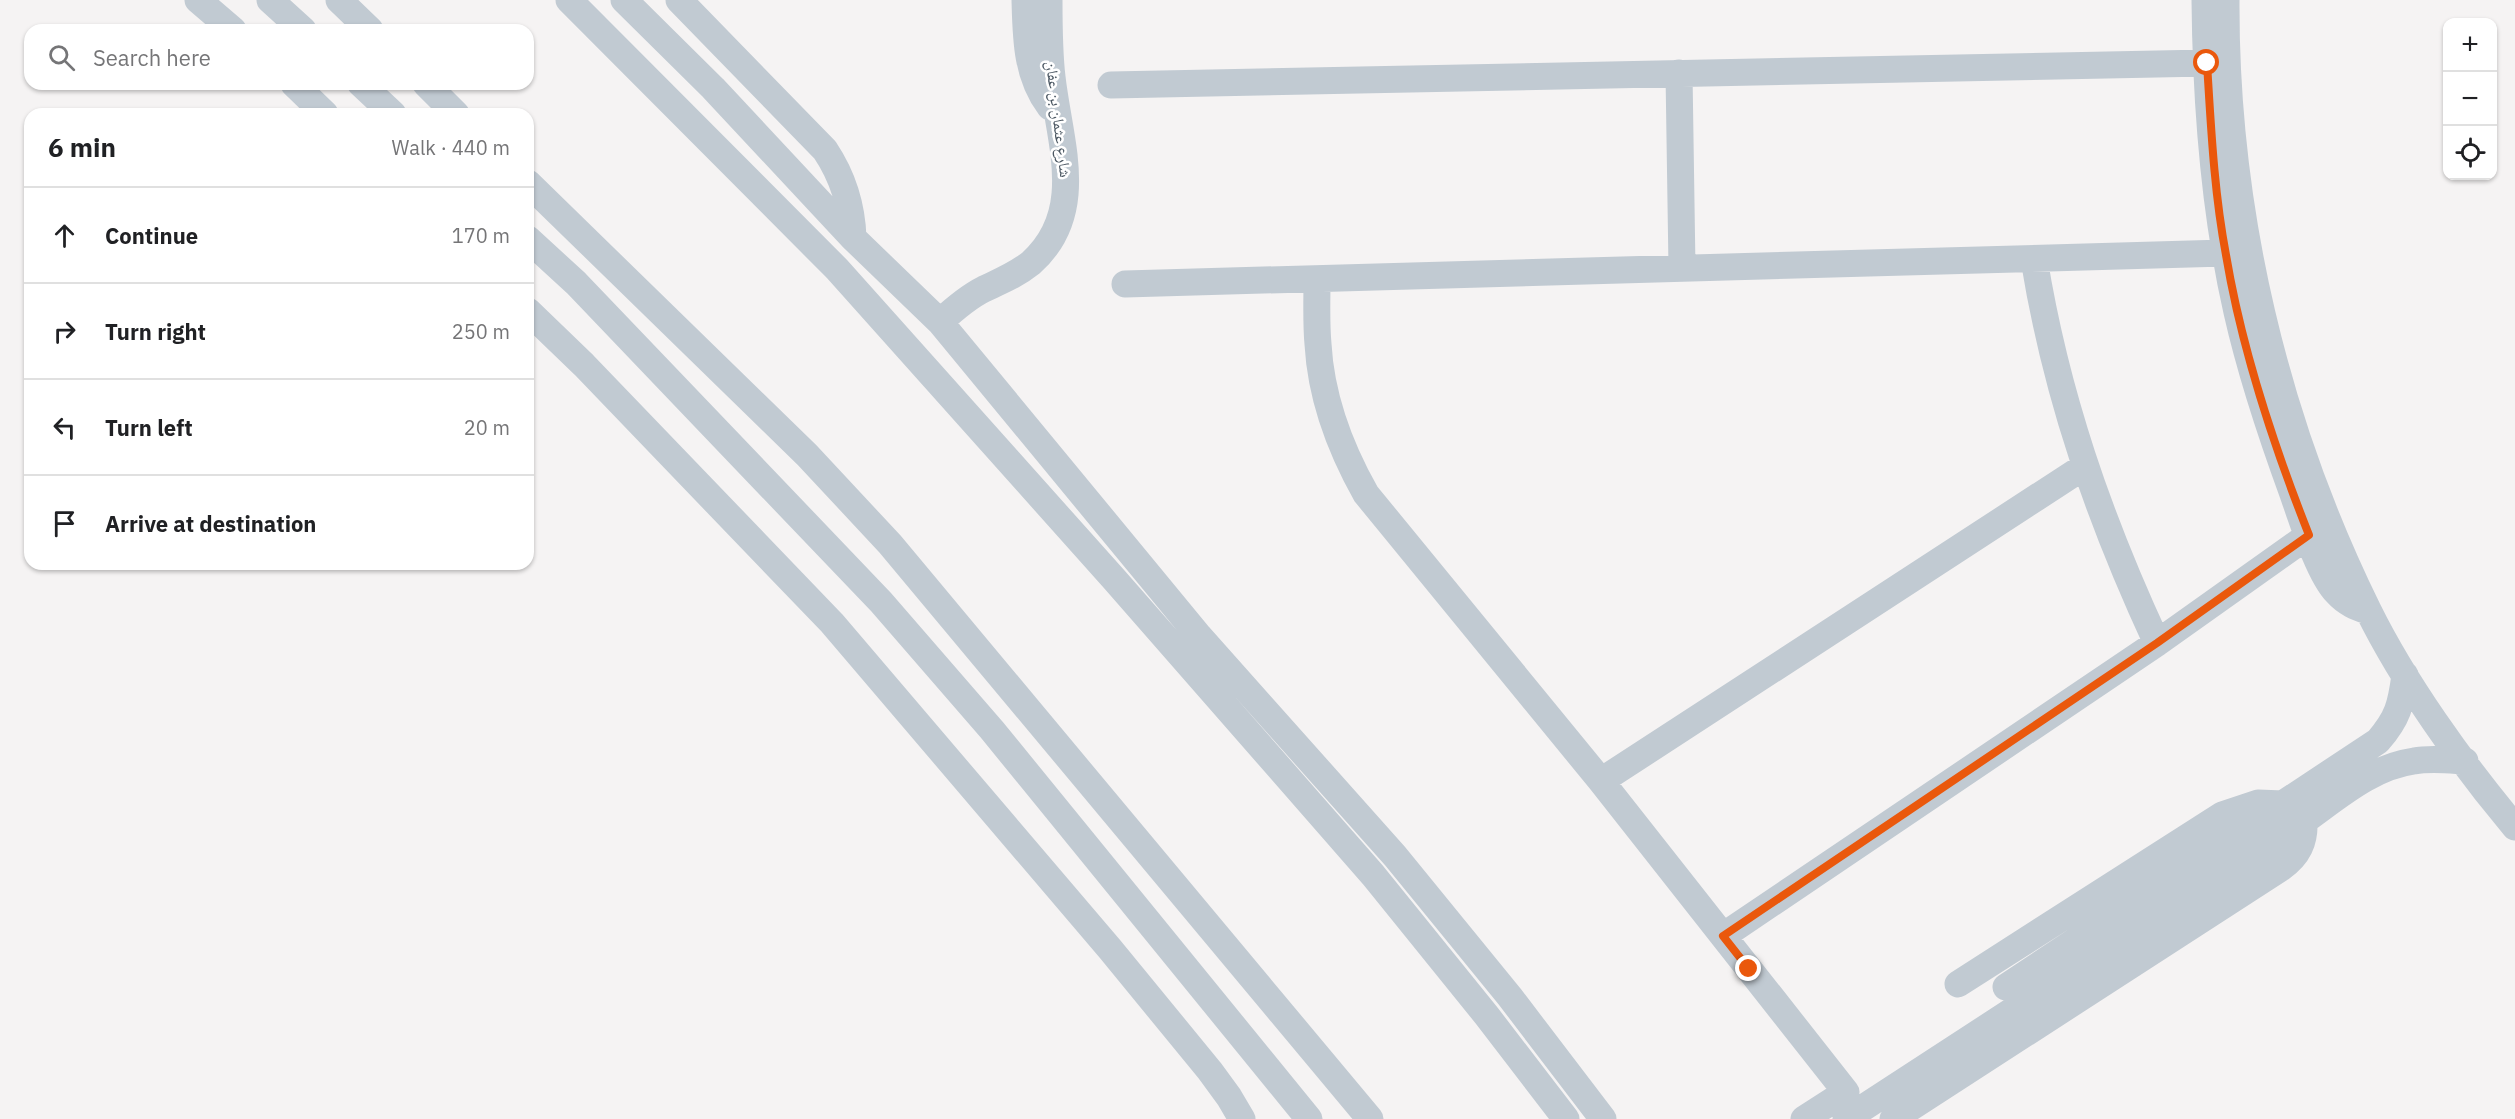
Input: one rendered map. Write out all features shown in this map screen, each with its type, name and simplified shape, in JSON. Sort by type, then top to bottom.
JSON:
[{"type":"street","points":[[198,0],[226,24]]},
{"type":"street","points":[[270,0],[296,24]]},
{"type":"street","points":[[339,0],[364,24]]},
{"type":"street","points":[[569,0],[837,269],[1114,579],[1373,875],[1487,1016],[1566,1119]]},
{"type":"street","points":[[624,0],[712,88],[853,238],[940,322],[1199,636],[1395,856],[1510,997],[1603,1119]]},
{"type":"street","points":[[679,0],[825,150],[837,168],[845,189],[853,238]]},
{"type":"street","points":[[1025,0],[1028,60],[1044,99],[1057,117]]},
{"type":"street","name":"شارع عثمان بن عفان","points":[[940,322],[982,290],[1009,279],[1032,262],[1050,239],[1062,213],[1067,185],[1051,57],[1049,0]]},
{"type":"street","points":[[2205,0],[2212,137],[2225,253],[2237,312],[2263,408],[2328,583],[2354,606],[2368,611]]},
{"type":"street","points":[[2226,0],[2233,140],[2251,271],[2276,367],[2298,436],[2338,542],[2368,611],[2433,719],[2515,827]]},
{"type":"street","points":[[1111,85],[2207,63]]},
{"type":"street","points":[[1679,74],[1682,268]]},
{"type":"street","points":[[300,90],[319,108]]},
{"type":"street","points":[[367,90],[387,108]]},
{"type":"street","points":[[432,90],[450,108]]},
{"type":"street","points":[[534,189],[807,455],[890,544],[1325,1062],[1370,1119]]},
{"type":"street","points":[[534,244],[576,283],[881,602],[1007,748],[1309,1119]]},
{"type":"street","points":[[1125,284],[2225,253]]},
{"type":"street","points":[[2034,259],[2045,325],[2085,466],[2118,556],[2157,643]]},
{"type":"street","points":[[1317,279],[1318,344],[1326,396],[1342,446],[1366,494],[1601,781],[1846,1092],[1804,1119]]},
{"type":"street","points":[[534,317],[584,365],[832,623],[1110,949],[1210,1071],[1242,1119]]},
{"type":"street","points":[[1601,781],[2085,466]]},
{"type":"street","points":[[1723,936],[2157,643],[2309,535]]},
{"type":"street","points":[[2006,987],[2378,741],[2391,726],[2401,707],[2405,675]]},
{"type":"street","points":[[1845,1119],[2304,821],[2365,778],[2380,770],[2414,761],[2465,761]]},
{"type":"street","points":[[1958,984],[2222,815],[2258,803],[2284,804]]},
{"type":"street","points":[[1893,1119],[2290,861],[2302,843],[2304,821]]},
{"type":"route","points":[[1749,969],[1723,936],[2157,643],[2309,535],[2263,408],[2237,312],[2225,253],[2217,191],[2207,63]]}]
